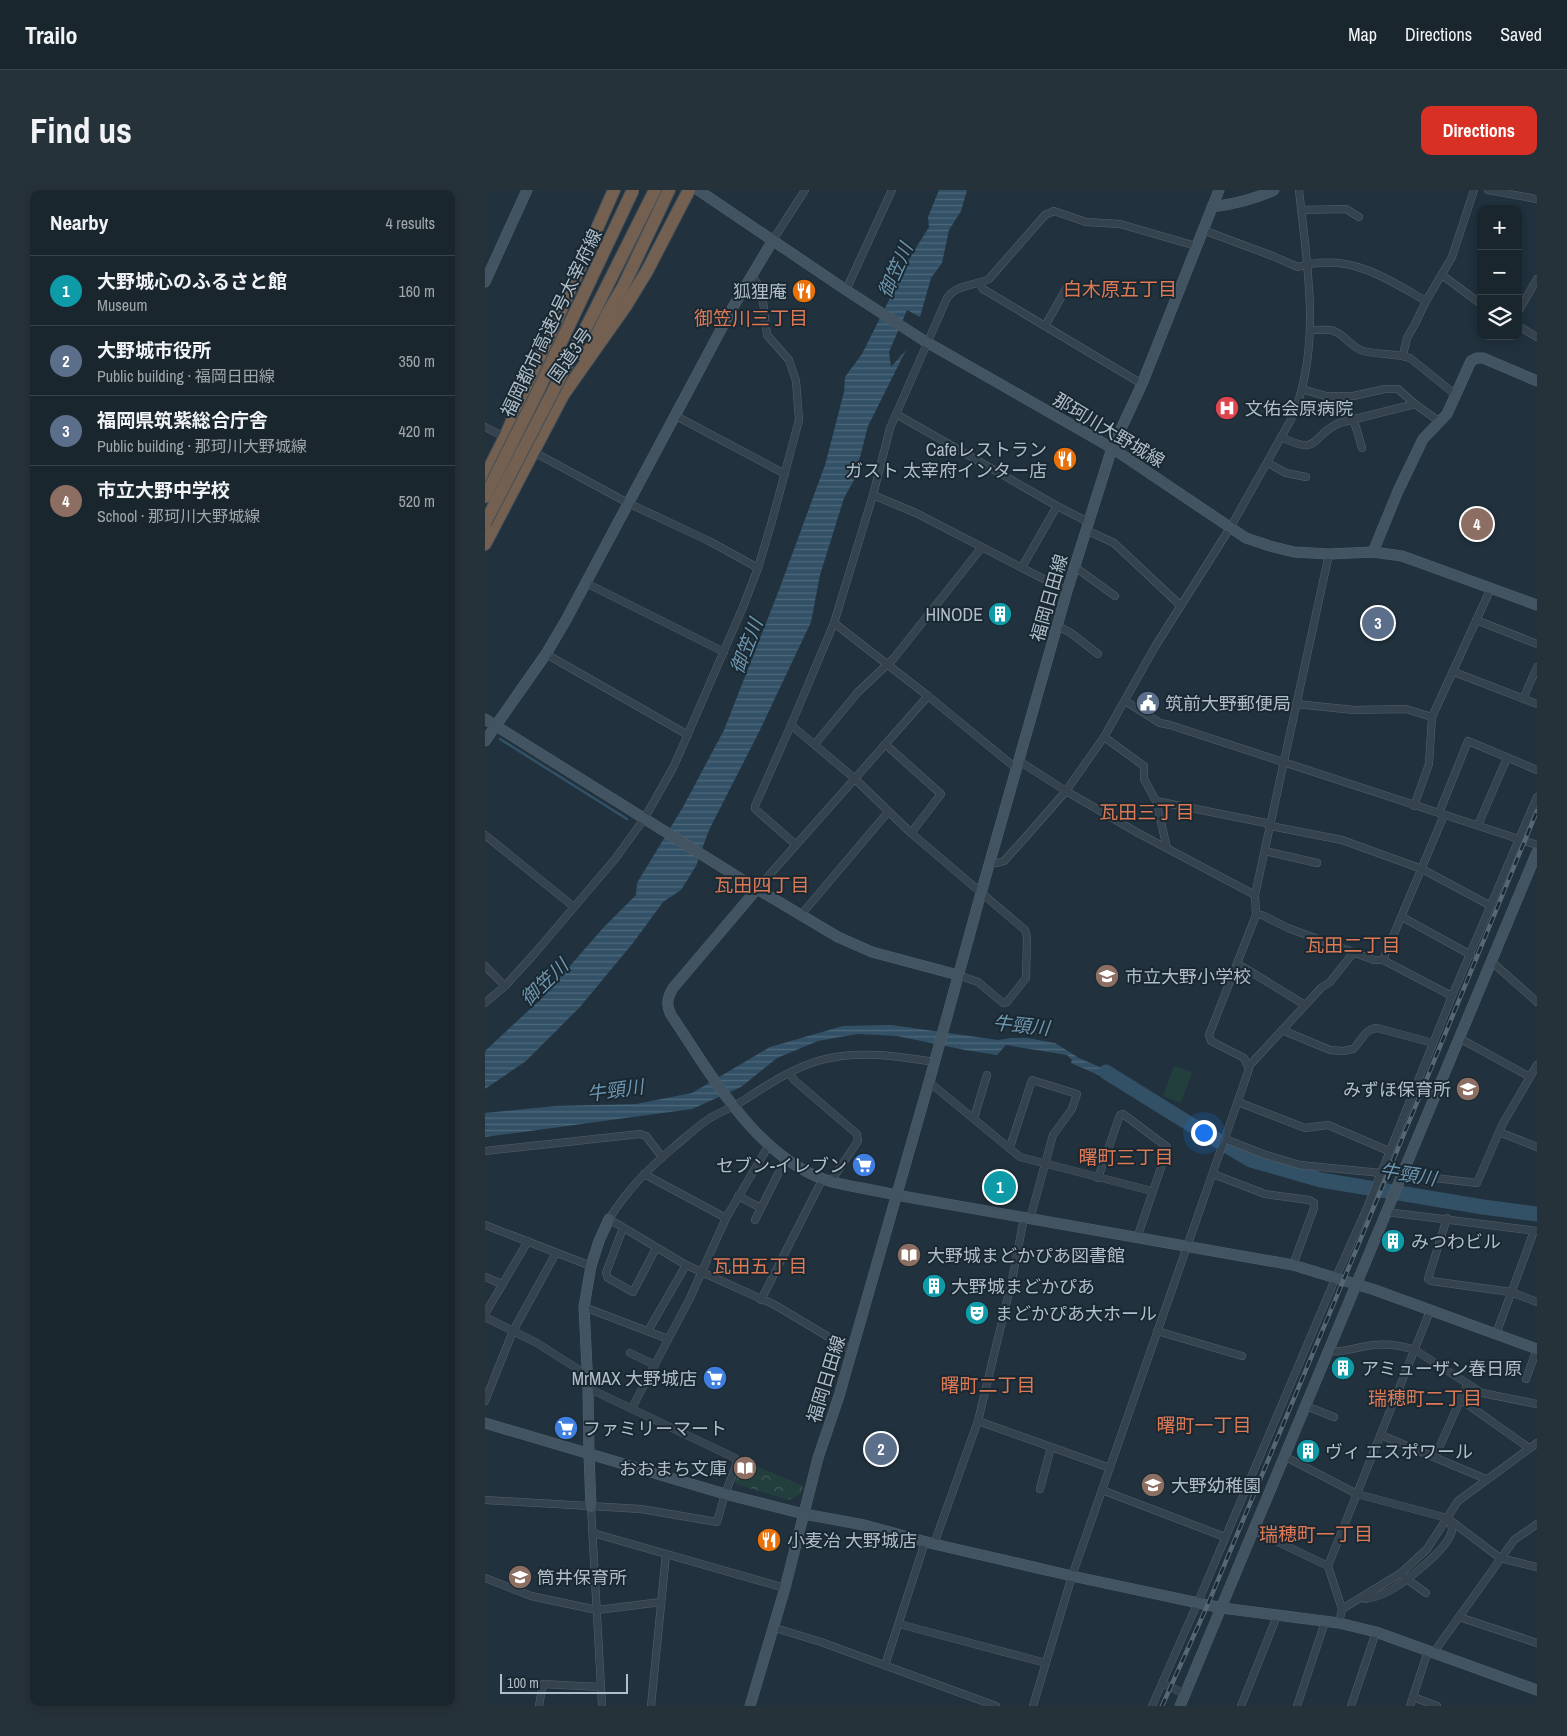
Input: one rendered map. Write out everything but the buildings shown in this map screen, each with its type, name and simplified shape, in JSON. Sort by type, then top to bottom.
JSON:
[{"type":"highway","name":"国道3号","points":[[485,476],[505,436],[614,190]]},
{"type":"highway","name":"福岡都市高速2号太宰府線","points":[[485,497],[537,393],[633,190]]},
{"type":"highway","points":[[594,312],[649,190]]},
{"type":"highway","points":[[594,312],[655,190]]},
{"type":"highway","points":[[563,395],[593,337],[623,287],[669,190]]},
{"type":"highway","name":"国道3号","points":[[485,544],[563,395],[630,300],[689,190]]},
{"type":"highway","name":"福岡都市高速2号太宰府線","points":[[485,523],[594,312]]},
{"type":"street","points":[[485,282],[488,270],[527,190]]},
{"type":"street","name":"那珂川大野城線","points":[[698,190],[846,290],[926,341],[1112,448],[1246,538],[1294,552],[1329,554],[1373,552],[1402,556],[1537,605]]},
{"type":"street","points":[[485,741],[546,654],[586,583],[733,307],[805,190]]},
{"type":"street","points":[[846,290],[893,190]]},
{"type":"street","name":"福岡日田線","points":[[750,1706],[785,1588],[818,1458],[852,1351],[1087,526],[1112,448],[1142,384],[1219,190]]},
{"type":"street","points":[[1212,207],[1236,204],[1257,198],[1274,190]]},
{"type":"street","points":[[990,863],[1004,861],[1066,791],[1104,736],[1156,645],[1230,528],[1293,416],[1302,389],[1311,330],[1310,291],[1299,190]]},
{"type":"street","points":[[1403,356],[1407,338],[1452,257],[1474,190]]},
{"type":"street","points":[[1488,190],[1513,192],[1537,199]]},
{"type":"street","points":[[1301,210],[1346,210],[1359,217]]},
{"type":"street","points":[[795,844],[755,809],[755,806],[833,623],[873,495],[884,447],[926,341],[947,298],[959,288],[989,279],[1045,215],[1054,211],[1085,222],[1120,224],[1196,246]]},
{"type":"street","points":[[1203,230],[1270,254],[1298,267],[1307,264],[1335,262],[1363,268],[1382,276],[1426,301]]},
{"type":"street","points":[[1442,275],[1477,301]]},
{"type":"street","points":[[485,1003],[505,986],[574,907],[615,859],[644,819],[689,735],[758,568],[799,420],[796,381],[789,360],[767,335],[762,293],[752,276]]},
{"type":"street","points":[[1522,305],[1537,279]]},
{"type":"street","points":[[979,283],[983,289],[1142,384]]},
{"type":"street","points":[[1045,326],[1067,287]]},
{"type":"street","points":[[1522,328],[1537,337]]},
{"type":"street","points":[[1311,330],[1334,331],[1359,349],[1365,351],[1410,358],[1456,395]]},
{"type":"street","points":[[1373,552],[1398,491],[1423,439],[1447,414],[1467,366],[1471,361],[1483,358],[1537,381]]},
{"type":"street","points":[[1302,389],[1326,396],[1346,406],[1353,420],[1362,448]]},
{"type":"street","points":[[1326,396],[1353,396],[1385,389],[1398,389],[1440,422]]},
{"type":"street","points":[[1281,437],[1303,446],[1313,444],[1331,427],[1415,404]]},
{"type":"street","points":[[896,414],[1057,506],[1114,543],[1181,606]]},
{"type":"street","points":[[674,415],[689,421],[785,474]]},
{"type":"street","points":[[485,427],[628,503],[709,541],[758,568]]},
{"type":"street","points":[[1268,463],[1286,474],[1306,477]]},
{"type":"street","points":[[873,495],[916,512],[1067,591]]},
{"type":"street","points":[[1022,567],[1057,506]]},
{"type":"street","points":[[815,744],[858,692],[887,665],[982,547]]},
{"type":"street","points":[[1249,1066],[1244,1058],[1211,1041],[1209,1035],[1256,915],[1255,895],[1329,554]]},
{"type":"street","points":[[1075,567],[1115,596]]},
{"type":"street","points":[[586,583],[724,652]]},
{"type":"street","points":[[1414,806],[1429,764],[1432,717],[1491,588]]},
{"type":"street","points":[[1476,620],[1537,644]]},
{"type":"street","points":[[833,623],[1018,765],[1255,895]]},
{"type":"street","points":[[1058,626],[1071,633],[1098,654]]},
{"type":"street","points":[[546,654],[689,735]]},
{"type":"street","points":[[1523,699],[1537,666]]},
{"type":"street","points":[[1454,672],[1537,704]]},
{"type":"street","points":[[928,696],[795,844],[668,996],[667,1006],[671,1015],[746,1122],[769,1145],[787,1158],[807,1171],[827,1180],[895,1195],[1293,1265],[1336,1277],[1537,1349],[1526,1379]]},
{"type":"street","points":[[1125,701],[1160,723],[1170,724],[1537,845]]},
{"type":"street","points":[[1296,704],[1354,710],[1406,709],[1432,717]]},
{"type":"street","points":[[485,718],[757,890],[838,937],[872,952],[978,982],[1003,1003],[1007,1002],[1026,978],[1027,937],[1025,930],[911,833],[854,778],[791,725]]},
{"type":"street","points":[[1104,736],[1144,766],[1144,779],[1156,801],[1167,848]]},
{"type":"street","points":[[1383,960],[1422,869],[1468,741],[1537,770]]},
{"type":"street","points":[[885,744],[941,794],[911,833]]},
{"type":"street","points":[[1478,825],[1507,758]]},
{"type":"street","points":[[1151,1706],[1199,1602],[1225,1537],[1367,1208],[1452,996],[1537,797]]},
{"type":"street","points":[[1156,801],[1342,840],[1422,869],[1491,906]]},
{"type":"street","points":[[800,916],[888,812]]},
{"type":"street","points":[[485,835],[574,907]]},
{"type":"street","points":[[1265,850],[1317,863]]},
{"type":"street","points":[[1180,1706],[1537,852]]},
{"type":"street","points":[[1256,915],[1262,915],[1289,928],[1374,960],[1383,960],[1452,996]]},
{"type":"street","points":[[1402,918],[1471,955]]},
{"type":"street","points":[[1033,1706],[1072,1576],[1249,1066],[1305,1004],[1330,982],[1354,952]]},
{"type":"street","points":[[1492,962],[1537,1002]]},
{"type":"street","points":[[1238,964],[1305,1004]]},
{"type":"street","points":[[485,966],[505,986]]},
{"type":"street","points":[[1282,1030],[1337,1052],[1353,1048],[1371,1028],[1433,1043]]},
{"type":"street","points":[[1459,1038],[1530,1077]]},
{"type":"street","points":[[602,1706],[591,1507],[589,1388],[584,1306],[591,1266],[609,1219],[623,1197],[643,1174],[710,1118],[789,1073],[821,1060],[845,1056],[875,1055],[935,1062]]},
{"type":"street","points":[[1401,1174],[1477,1183],[1499,1132],[1537,1065]]},
{"type":"street","points":[[761,1300],[827,1180],[858,1137],[857,1134],[794,1080],[789,1073]]},
{"type":"street","points":[[974,1118],[987,1074]]},
{"type":"street","points":[[885,1665],[929,1543],[978,1421],[1027,1218],[1053,1135],[1072,1109],[1077,1094],[1032,1080],[1010,1147]]},
{"type":"street","points":[[929,1082],[1021,1157],[1152,1191]]},
{"type":"street","points":[[1238,1102],[1305,1128],[1328,1124],[1389,1151]]},
{"type":"street","points":[[1099,1178],[1120,1115],[1123,1114],[1167,1147],[1137,1238]]},
{"type":"street","points":[[1499,1132],[1537,1147]]},
{"type":"street","points":[[485,1150],[640,1134],[646,1136],[662,1157]]},
{"type":"street","points":[[1225,1139],[1263,1154],[1300,1165],[1381,1173]]},
{"type":"street","points":[[632,1408],[690,1298],[726,1218],[769,1145]]},
{"type":"street","points":[[755,1220],[787,1158]]},
{"type":"street","points":[[1213,1172],[1265,1194],[1309,1200],[1313,1203],[1314,1208],[1293,1265]]},
{"type":"street","points":[[643,1174],[726,1218]]},
{"type":"street","points":[[738,1196],[761,1208]]},
{"type":"street","points":[[1387,1212],[1447,1218],[1535,1231],[1496,1334]]},
{"type":"street","points":[[1447,1218],[1428,1279],[1431,1281],[1511,1292],[1537,1302]]},
{"type":"street","points":[[609,1219],[686,1265],[775,1305],[852,1351]]},
{"type":"street","points":[[485,1225],[591,1266]]},
{"type":"street","points":[[623,1228],[606,1273],[608,1278],[633,1292],[656,1248]]},
{"type":"street","points":[[528,1241],[485,1315],[537,1343],[587,1375]]},
{"type":"street","points":[[485,1401],[488,1386],[513,1331],[556,1253]]},
{"type":"street","points":[[648,1331],[686,1265]]},
{"type":"street","points":[[485,1277],[502,1284]]},
{"type":"street","points":[[584,1306],[669,1339]]},
{"type":"street","points":[[1339,1623],[1342,1609],[1329,1566],[1430,1311]]},
{"type":"street","points":[[1157,1331],[1242,1356]]},
{"type":"street","points":[[1328,1351],[1340,1352],[1369,1346],[1404,1346],[1415,1350],[1467,1385],[1487,1395],[1537,1404]]},
{"type":"street","points":[[630,1353],[655,1365]]},
{"type":"street","points":[[1435,1457],[1467,1385]]},
{"type":"street","points":[[485,1500],[641,1509],[715,1523],[719,1520],[725,1494],[737,1463],[735,1458],[589,1388]]},
{"type":"street","points":[[1460,1399],[1529,1448]]},
{"type":"street","points":[[1306,1406],[1334,1417]]},
{"type":"street","points":[[978,1421],[1110,1468]]},
{"type":"street","points":[[485,1422],[725,1494],[804,1514],[864,1525],[929,1543],[1222,1608],[1339,1623],[1376,1632],[1537,1690]]},
{"type":"street","points":[[1381,1435],[1486,1479]]},
{"type":"street","points":[[1404,1576],[1427,1549],[1457,1502],[1537,1443]]},
{"type":"street","points":[[1040,1489],[1051,1447]]},
{"type":"street","points":[[1284,1456],[1357,1494],[1447,1518],[1500,1558],[1537,1567]]},
{"type":"street","points":[[1102,1490],[1225,1537]]},
{"type":"street","points":[[1342,1609],[1404,1576],[1438,1553],[1447,1542],[1452,1531],[1451,1524],[1447,1518]]},
{"type":"street","points":[[1410,1706],[1431,1651],[1459,1617],[1514,1540],[1537,1524]]},
{"type":"street","points":[[1253,1530],[1329,1566]]},
{"type":"street","points":[[593,1533],[785,1588]]},
{"type":"street","points":[[651,1706],[666,1554]]},
{"type":"street","points":[[1404,1576],[1426,1593]]},
{"type":"street","points":[[485,1578],[531,1596],[597,1610],[661,1602]]},
{"type":"street","points":[[1241,1706],[1277,1616]]},
{"type":"street","points":[[1459,1617],[1537,1644]]},
{"type":"street","points":[[1297,1706],[1325,1622]]},
{"type":"street","points":[[899,1624],[1046,1663]]},
{"type":"street","points":[[772,1627],[821,1642],[996,1706]]},
{"type":"street","points":[[1351,1706],[1376,1632]]},
{"type":"street","points":[[1162,1683],[1185,1694]]},
{"type":"street","points":[[539,1706],[543,1684],[600,1687]]},
{"type":"street","points":[[1413,1697],[1437,1706]]},
{"type":"green space","points":[[1174,1066],[1192,1072],[1181,1103],[1163,1096]]},
{"type":"green space","points":[[742,1460],[803,1486],[801,1493],[789,1500],[736,1484],[734,1480]]},
{"type":"water","points":[[939,190],[967,190],[961,211],[949,230],[942,263],[931,278],[920,317],[907,310],[889,352],[891,367],[906,350],[868,426],[854,480],[844,498],[820,575],[811,622],[759,732],[709,830],[696,866],[681,890],[663,902],[633,943],[580,1007],[526,1061],[485,1089],[485,1051],[542,998],[603,928],[636,895],[637,883],[683,807],[724,730],[779,590],[825,465],[844,392],[845,377],[862,354],[911,256],[929,227],[928,217]]},
{"type":"water","points":[[891,1025],[998,1040],[1027,1038],[1055,1043],[1079,1058],[1109,1071],[1125,1083],[1103,1077],[1071,1063],[1072,1060],[1067,1055],[1006,1045],[997,1055],[897,1036],[857,1034],[818,1041],[777,1058],[741,1087],[692,1109],[485,1137],[485,1113],[555,1106],[636,1104],[692,1093],[770,1047],[843,1026]]},
{"type":"waterway","points":[[500,739],[627,819]]},
{"type":"waterway","name":"牛頸川","points":[[1106,1072],[1251,1160],[1321,1180],[1537,1214]]},
{"type":"railway","points":[[1162,1706],[1208,1604],[1537,811]]},
{"type":"place","name":"狐狸庵","points":[[804,291]]},
{"type":"place","name":"文佑会原病院","points":[[1227,408]]},
{"type":"place","name":"Cafeレストラン ガスト 太宰府インター店","points":[[1065,459]]},
{"type":"place","name":"市立大野中学校","points":[[1477,524]]},
{"type":"place","name":"HINODE","points":[[1000,614]]},
{"type":"place","name":"福岡県筑紫総合庁舎","points":[[1378,623]]},
{"type":"place","name":"筑前大野郵便局","points":[[1148,703]]},
{"type":"place","name":"市立大野小学校","points":[[1107,976]]},
{"type":"place","name":"みずほ保育所","points":[[1468,1089]]},
{"type":"place","name":"セブン-イレブン","points":[[864,1165]]},
{"type":"place","name":"大野城心のふるさと館","points":[[1000,1187]]},
{"type":"place","name":"みつわビル","points":[[1393,1241]]},
{"type":"place","name":"大野城まどかぴあ図書館","points":[[909,1255]]},
{"type":"place","name":"大野城まどかぴあ","points":[[934,1286]]},
{"type":"place","name":"まどかぴあ大ホール","points":[[977,1313]]},
{"type":"place","name":"アミューザン春日原","points":[[1343,1368]]},
{"type":"place","name":"MrMAX 大野城店","points":[[715,1378]]},
{"type":"place","name":"ファミリーマート","points":[[566,1428]]},
{"type":"place","name":"大野城市役所","points":[[881,1449]]},
{"type":"place","name":"ヴィ エスポワール","points":[[1308,1451]]},
{"type":"place","name":"おおまち文庫","points":[[745,1468]]},
{"type":"place","name":"大野幼稚園","points":[[1153,1485]]},
{"type":"place","name":"小麦冶 大野城店","points":[[769,1540]]},
{"type":"place","name":"筒井保育所","points":[[520,1577]]},
{"type":"district","name":"白木原五丁目","points":[[1120,289]]},
{"type":"district","name":"御笠川三丁目","points":[[751,318]]},
{"type":"district","name":"瓦田三丁目","points":[[1147,812]]},
{"type":"district","name":"瓦田四丁目","points":[[762,885]]},
{"type":"district","name":"瓦田二丁目","points":[[1353,945]]},
{"type":"district","name":"曙町三丁目","points":[[1126,1157]]},
{"type":"district","name":"瓦田五丁目","points":[[760,1266]]},
{"type":"district","name":"曙町二丁目","points":[[988,1385]]},
{"type":"district","name":"瑞穂町二丁目","points":[[1425,1398]]},
{"type":"district","name":"曙町一丁目","points":[[1204,1425]]},
{"type":"district","name":"瑞穂町一丁目","points":[[1316,1534]]},
{"type":"water label","name":"御笠川","points":[[895,270]]},
{"type":"water label","name":"御笠川","points":[[746,646]]},
{"type":"water label","name":"御笠川","points":[[544,982]]}]
